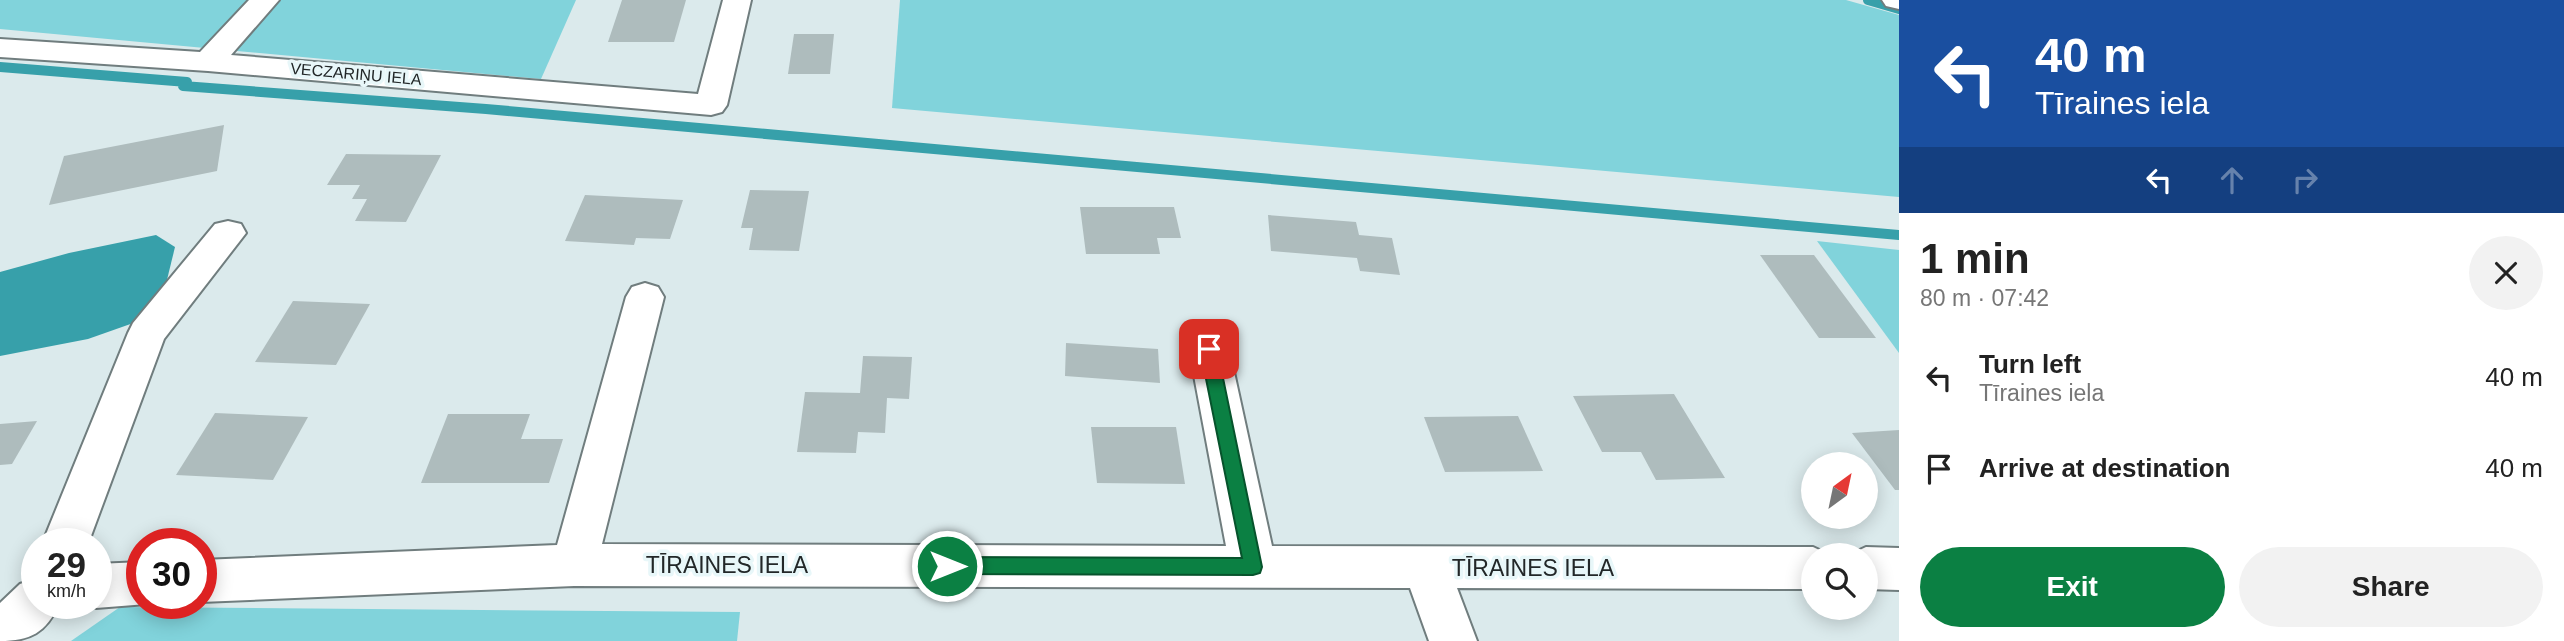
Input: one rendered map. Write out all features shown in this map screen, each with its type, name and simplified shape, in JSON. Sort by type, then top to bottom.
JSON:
[{"type":"street","points":[[208,62],[265,0]]},
{"type":"street","name":"VECZARIŅU IELA","points":[[0,48],[208,62],[711,105],[737,0]]},
{"type":"street","points":[[71,528],[147,332],[228,233]]},
{"type":"street","points":[[574,565],[645,297]]},
{"type":"street","points":[[1209,349],[1253,567]]},
{"type":"street","name":"TĪRAINES IELA","points":[[217,580],[574,565],[1801,568]]},
{"type":"street","points":[[1426,567],[1453,641]]},
{"type":"street","points":[[1878,568],[1899,569]]},
{"type":"street","points":[[0,628],[21,616]]},
{"type":"shaded area","points":[[0,0],[576,0],[541,79],[0,29]]},
{"type":"shaded area","points":[[900,0],[1846,0],[1899,15],[1899,197],[892,108]]},
{"type":"shaded area","points":[[156,235],[175,247],[165,288],[139,321],[88,339],[0,356],[0,272],[69,253]]},
{"type":"shaded area","points":[[1817,241],[1899,250],[1899,353]]},
{"type":"shaded area","points":[[120,607],[126,607],[126,619],[217,619],[217,608],[740,612],[737,641],[71,641],[103,619],[112,619],[112,613]]},
{"type":"building","points":[[622,0],[686,0],[674,42],[608,42]]},
{"type":"building","points":[[794,34],[834,34],[830,74],[788,74]]},
{"type":"building","points":[[224,125],[217,171],[49,205],[64,156]]},
{"type":"building","points":[[346,154],[441,155],[406,222],[355,221],[367,199],[352,199],[360,185],[327,185]]},
{"type":"building","points":[[750,190],[809,191],[799,251],[749,250],[753,228],[741,228]]},
{"type":"building","points":[[585,195],[683,200],[670,239],[636,238],[634,245],[565,241]]},
{"type":"building","points":[[1080,207],[1174,207],[1181,238],[1157,238],[1160,254],[1086,254]]},
{"type":"building","points":[[1268,215],[1356,222],[1359,235],[1392,238],[1400,275],[1360,271],[1357,258],[1271,251]]},
{"type":"building","points":[[1760,255],[1814,255],[1876,338],[1819,338]]},
{"type":"building","points":[[293,301],[370,304],[336,365],[255,362]]},
{"type":"building","points":[[1066,343],[1158,349],[1160,383],[1065,376]]},
{"type":"building","points":[[863,356],[912,357],[909,399],[887,398],[885,433],[858,432],[856,453],[797,452],[805,392],[860,393]]},
{"type":"building","points":[[1674,394],[1725,478],[1656,480],[1641,452],[1602,452],[1573,396]]},
{"type":"building","points":[[215,413],[308,417],[273,480],[176,475]]},
{"type":"building","points":[[448,414],[530,414],[521,439],[563,439],[549,483],[421,483]]},
{"type":"building","points":[[1518,416],[1543,471],[1445,472],[1424,417]]},
{"type":"building","points":[[37,421],[12,464],[0,465],[0,424]]},
{"type":"building","points":[[1091,427],[1176,427],[1185,484],[1097,483]]},
{"type":"building","points":[[1899,430],[1899,490],[1895,490],[1878,467],[1878,452],[1866,452],[1852,433]]},
{"type":"waterway","points":[[1868,0],[1899,9]]},
{"type":"waterway","points":[[0,67],[187,82],[183,86],[486,109],[1899,235]]},
{"type":"route","points":[[947,566],[1253,567],[1209,349]]}]
